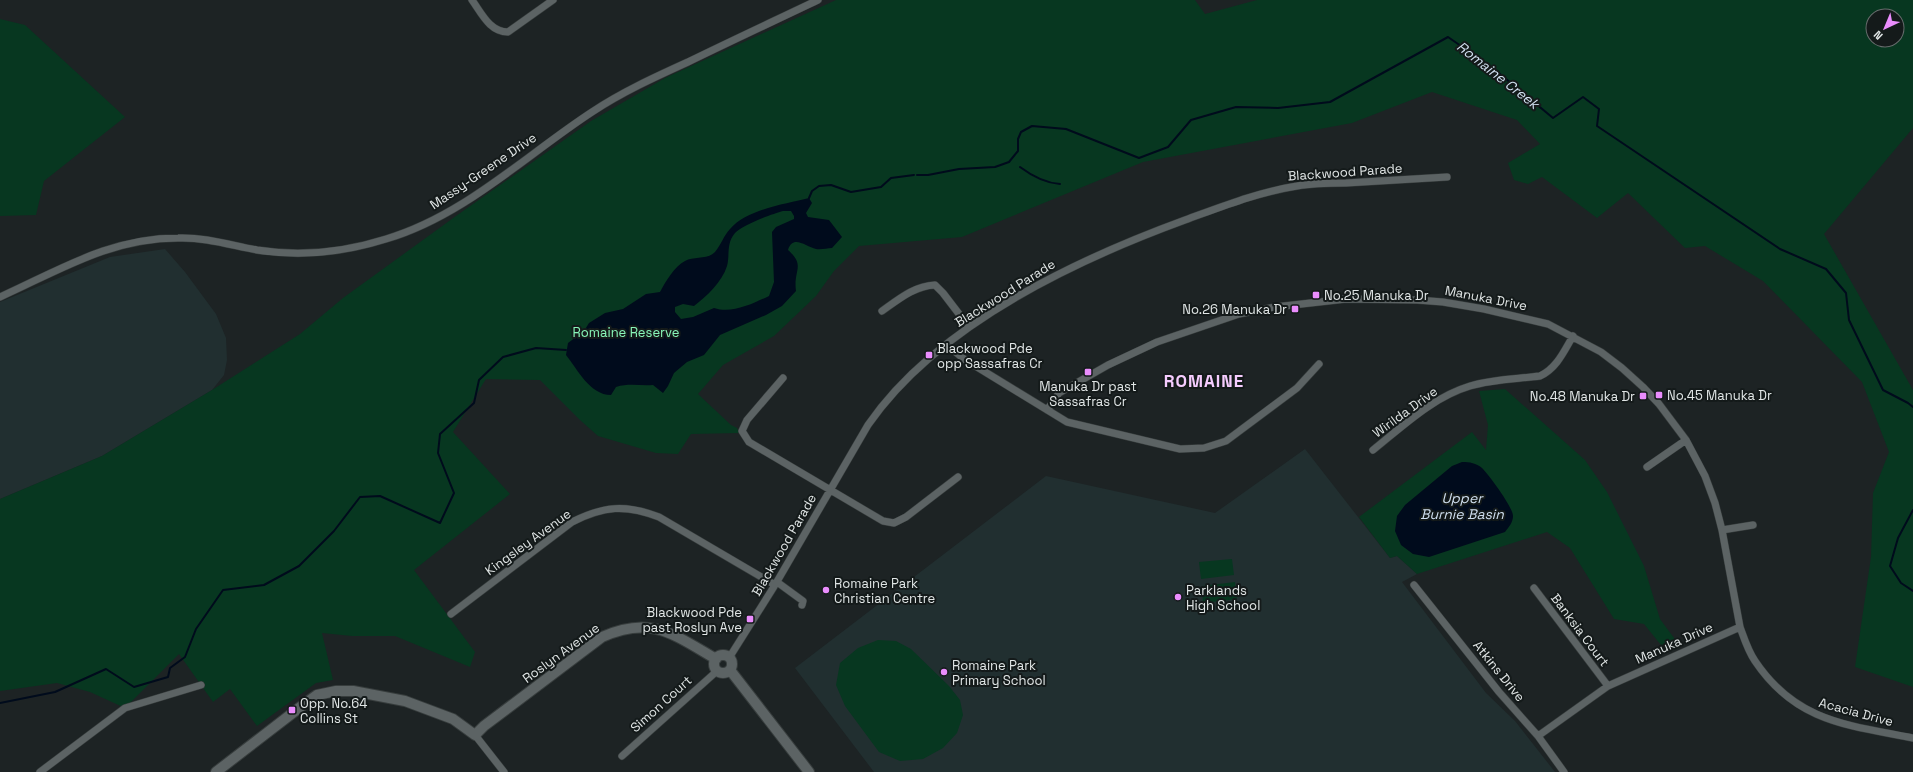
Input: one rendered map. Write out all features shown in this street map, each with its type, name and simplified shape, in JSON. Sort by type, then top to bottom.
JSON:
[{"type":"street","points":[[472,0],[492,28],[500,32],[508,32],[552,0]]},
{"type":"street","name":"Massy-Greene Drive","points":[[0,296],[88,255],[120,245],[162,238],[203,238],[258,250],[292,254],[327,252],[362,246],[389,239],[416,228],[452,209],[592,111],[636,85],[818,0]]},
{"type":"street","name":"Blackwood Parade","points":[[729,658],[776,584],[830,490],[883,404],[906,380],[969,328],[1039,284],[1104,252],[1247,198],[1298,185],[1447,177]]},
{"type":"street","points":[[882,310],[910,292],[924,286],[935,285],[943,293],[969,328]]},
{"type":"street","name":"Manuka Drive","points":[[1047,410],[1059,393],[1108,365],[1157,342],[1240,314],[1299,303],[1346,299],[1442,302],[1526,318],[1548,324],[1574,336],[1611,360],[1643,387],[1686,440],[1705,476],[1715,503],[1722,530],[1740,627],[1608,686],[1538,736]]},
{"type":"street","name":"Wirilda Drive","points":[[1373,450],[1432,404],[1452,392],[1471,386],[1540,376],[1548,372],[1556,364],[1574,336]]},
{"type":"street","points":[[947,345],[964,359],[1067,422],[1094,430],[1180,449],[1204,448],[1226,441],[1297,388],[1319,364]]},
{"type":"street","points":[[783,378],[747,420],[742,431],[749,442],[884,521],[894,523],[906,517],[958,477]]},
{"type":"street","points":[[1647,467],[1686,440]]},
{"type":"street","name":"Kingsley Avenue","points":[[451,614],[572,522],[592,512],[620,508],[640,510],[659,517],[800,597],[803,601],[802,605]]},
{"type":"street","points":[[1722,530],[1753,525]]},
{"type":"street","name":"Atkins Drive","points":[[1414,585],[1499,692],[1538,736],[1564,772]]},
{"type":"street","name":"Banksia Court","points":[[1534,588],[1608,686]]},
{"type":"street","name":"Roslyn Avenue","points":[[476,735],[490,721],[602,637],[619,629],[635,626],[655,628],[676,636],[716,659]]},
{"type":"street","name":"Acacia Drive","points":[[1740,627],[1754,659],[1771,683],[1805,710],[1825,719],[1913,738]]},
{"type":"street","points":[[721,656],[729,658],[732,665],[730,670],[722,673],[717,671],[714,664],[716,659],[721,656]]},
{"type":"street","points":[[730,670],[809,772]]},
{"type":"street","name":"Simon Court","points":[[622,756],[717,671]]},
{"type":"street","points":[[40,772],[125,708],[201,686]]},
{"type":"street","points":[[216,772],[303,704],[317,695],[336,691],[353,692],[405,701],[453,719],[476,735],[504,772]]},
{"type":"shaded area","points":[[165,249],[185,272],[216,314],[226,338],[227,360],[224,375],[212,390],[102,456],[0,499],[0,302],[110,257]]},
{"type":"shaded area","name":"Parklands High School","points":[[1305,449],[1390,558],[1397,556],[1417,574],[1402,582],[1486,693],[1515,721],[1555,772],[874,772],[795,668],[1046,476],[1215,513]]},
{"type":"green space","name":"Romaine Reserve","points":[[836,0],[1195,0],[1205,14],[1257,0],[1913,0],[1913,128],[1824,234],[1913,390],[1913,687],[1855,667],[1871,557],[1873,493],[1889,452],[1862,382],[1763,281],[1705,246],[1685,248],[1628,193],[1597,218],[1542,177],[1528,184],[1514,180],[1508,163],[1540,144],[1517,120],[1432,92],[1352,123],[1143,162],[962,237],[859,246],[834,271],[816,296],[774,336],[723,365],[698,394],[731,425],[737,428],[739,433],[691,434],[678,454],[656,453],[598,436],[540,380],[486,379],[453,432],[510,494],[414,570],[475,652],[470,667],[395,636],[352,636],[322,633],[333,680],[316,683],[257,726],[230,689],[213,702],[179,654],[125,708],[90,692],[57,683],[0,691],[0,499],[102,456],[212,390],[300,334],[343,298],[591,121],[665,78]]},
{"type":"green space","points":[[0,19],[25,25],[125,117],[44,181],[36,215],[0,216]]},
{"type":"green space","points":[[1505,389],[1585,460],[1607,492],[1644,566],[1660,619],[1677,642],[1665,650],[1644,624],[1614,619],[1570,548],[1547,532],[1417,574],[1397,556],[1390,558],[1359,517],[1472,432],[1486,450],[1488,425],[1479,391]]},
{"type":"green space","points":[[1232,559],[1234,575],[1201,579],[1199,562]]},
{"type":"green space","points":[[1235,582],[1237,599],[1203,603],[1202,586]]},
{"type":"green space","points":[[878,640],[896,641],[911,649],[949,686],[960,700],[963,715],[957,733],[943,748],[923,759],[900,761],[879,752],[845,706],[836,685],[840,663],[858,648]]},
{"type":"water","points":[[809,198],[812,203],[806,213],[808,217],[829,220],[842,237],[832,248],[816,249],[796,242],[790,245],[788,250],[798,264],[796,291],[782,306],[766,315],[720,335],[704,355],[687,362],[674,373],[663,393],[653,385],[630,385],[616,387],[611,395],[604,394],[597,391],[585,381],[566,355],[568,343],[584,331],[589,323],[605,313],[623,309],[646,294],[660,292],[677,267],[685,261],[708,256],[715,252],[726,234],[737,222],[767,208]],"holes":[[[783,211],[791,211],[794,219],[776,227],[772,232],[774,282],[769,296],[735,309],[721,310],[714,308],[693,317],[681,319],[675,312],[675,307],[683,304],[694,306],[709,293],[722,278],[728,262],[730,241],[735,233],[750,223],[765,217]]]},
{"type":"water","name":"Upper Burnie Basin","points":[[1462,462],[1477,465],[1490,477],[1512,512],[1513,518],[1510,524],[1505,532],[1429,557],[1413,554],[1401,545],[1395,531],[1397,516],[1405,505],[1452,466]]},
{"type":"waterway","name":"Romaine Creek","points":[[917,175],[928,175],[959,169],[995,167],[1009,162],[1018,151],[1018,139],[1021,132],[1032,126],[1066,129],[1139,158],[1168,147],[1191,120],[1236,107],[1278,108],[1330,102],[1448,37],[1494,69],[1553,118],[1583,97],[1599,109],[1597,126],[1780,249],[1826,269],[1846,293],[1849,320],[1883,390],[1913,407]]},
{"type":"waterway","points":[[1020,167],[1039,178],[1060,184]]},
{"type":"waterway","name":"Romaine Creek","points":[[809,198],[812,191],[819,186],[831,185],[851,192],[881,187],[891,178],[914,175]]},
{"type":"waterway","name":"Romaine Creek","points":[[0,703],[55,692],[106,669],[134,687],[168,677],[170,668],[185,657],[196,629],[223,590],[264,585],[299,566],[334,531],[360,497],[380,496],[440,523],[454,493],[438,453],[440,434],[474,403],[479,380],[503,357],[536,348],[566,350]]},
{"type":"waterway","name":"Romaine Creek","points":[[1913,510],[1898,538],[1890,566],[1901,583],[1913,591]]},
{"type":"place","name":"No.25 Manuka Dr","points":[[1316,295]]},
{"type":"place","name":"No.26 Manuka Dr","points":[[1295,309]]},
{"type":"place","name":"Blackwood Pde opp Sassafras Cr","points":[[929,355]]},
{"type":"place","name":"Manuka Dr past Sassafras Cr","points":[[1088,372]]},
{"type":"place","name":"No.45 Manuka Dr","points":[[1659,395]]},
{"type":"place","name":"No.48 Manuka Dr","points":[[1643,396]]},
{"type":"place","name":"Romaine Park Christian Centre","points":[[826,590]]},
{"type":"place","name":"Parklands High School","points":[[1178,597]]},
{"type":"place","name":"Blackwood Pde past Roslyn Ave","points":[[750,619]]},
{"type":"place","name":"Romaine Park Primary School","points":[[944,672]]},
{"type":"place","name":"Opp. No.64 Collins St","points":[[292,710]]},
{"type":"district","name":"ROMAINE","points":[[1204,381]]}]
